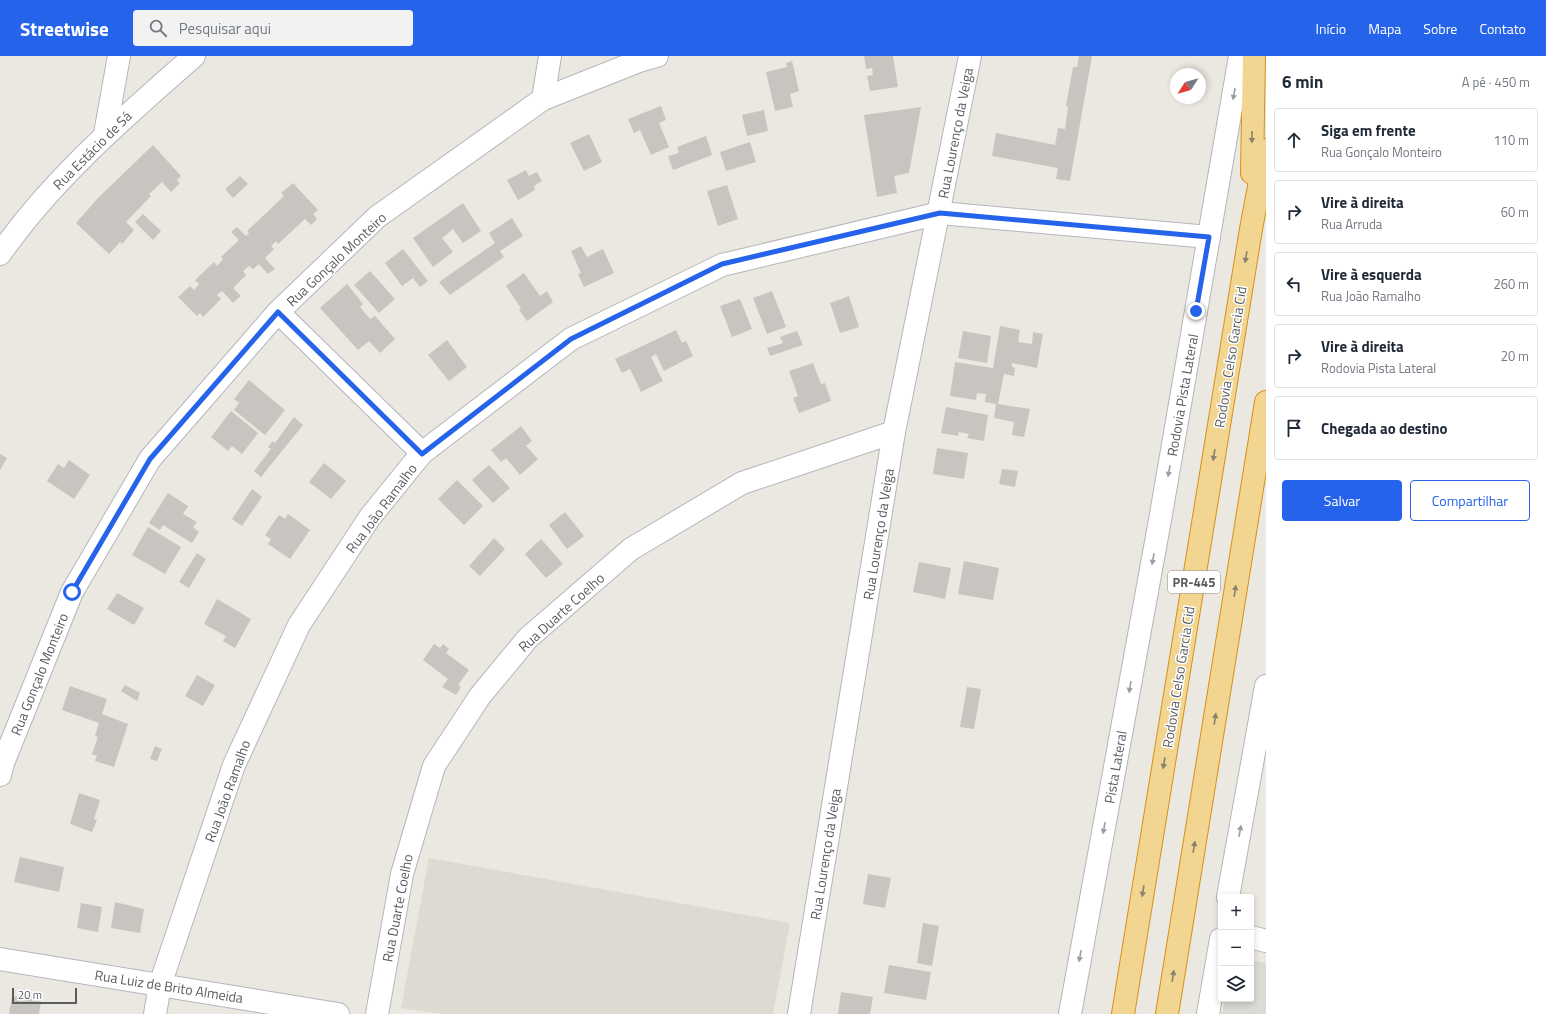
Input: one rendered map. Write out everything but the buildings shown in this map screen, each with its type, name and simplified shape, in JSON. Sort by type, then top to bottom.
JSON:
[{"type":"highway","points":[[1251,229],[1254,56]]},
{"type":"highway","name":"Rodovia Celso Garcia Cid","points":[[1123,1014],[1251,229],[1266,150]]},
{"type":"highway","name":"PR-445","points":[[1167,1014],[1266,402]]},
{"type":"street","points":[[105,134],[119,56]]},
{"type":"street","name":"Rua Estácio de Sá","points":[[0,254],[20,225],[105,134],[194,56]]},
{"type":"street","points":[[543,99],[550,56]]},
{"type":"street","name":"Rua Gonçalo Monteiro","points":[[0,774],[3,763],[72,592],[150,459],[278,312],[377,217],[543,99],[639,61],[657,56]]},
{"type":"street","name":"Rua Lourenço da Veiga","points":[[799,1014],[894,432],[940,213],[970,56]]},
{"type":"street","name":"Rodovia Pista Lateral","points":[[1160,520],[1240,56]]},
{"type":"street","name":"Rua João Ramalho","points":[[155,1014],[160,985],[234,765],[299,625],[370,517],[422,454],[571,339],[722,264],[940,213],[1209,237]]},
{"type":"street","points":[[278,312],[422,454]]},
{"type":"street","name":"Rua Duarte Coelho","points":[[377,1014],[402,874],[434,766],[480,696],[528,638],[631,549],[742,483],[894,432]]},
{"type":"street","name":"Pista Lateral","points":[[1070,1014],[1160,520]]},
{"type":"street","points":[[1229,894],[1266,686]]},
{"type":"street","points":[[1254,939],[1266,941]]},
{"type":"street","points":[[1208,1014],[1218,956]]},
{"type":"street","name":"Rua Luiz de Brito Almeida","points":[[0,959],[338,1014]]},
{"type":"shaded area","points":[[429,858],[790,923],[773,1014],[444,1014],[401,1008]]},
{"type":"shaded area","points":[[1254,961],[1266,963],[1266,1014],[1222,1014],[1224,1002],[1254,1002]]},
{"type":"route","points":[[72,592],[150,459],[278,312],[422,454],[571,339],[722,264],[940,213],[1209,237],[1196,311]]}]
